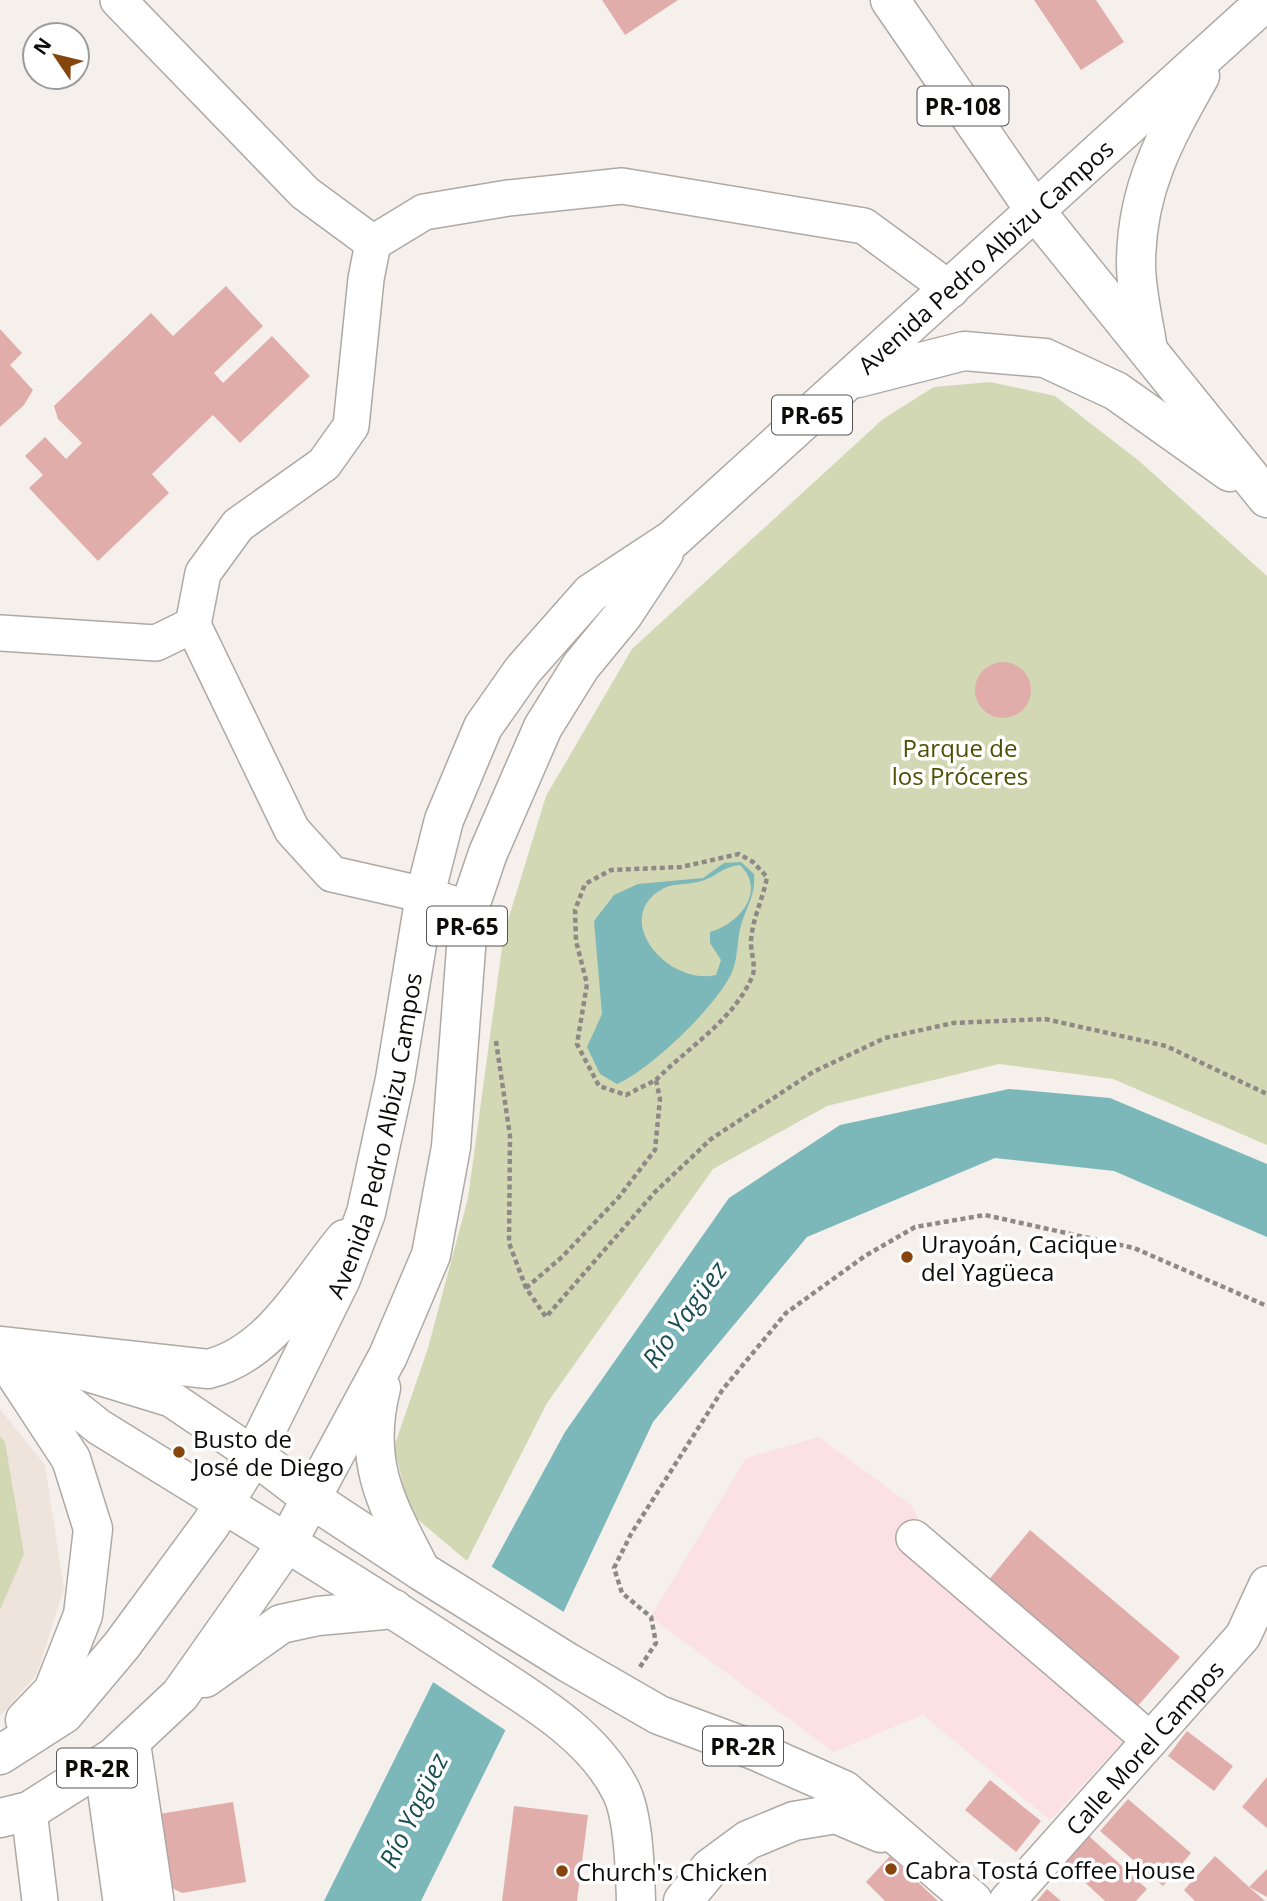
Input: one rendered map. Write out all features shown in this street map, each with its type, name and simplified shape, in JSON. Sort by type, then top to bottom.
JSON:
[{"type":"main road","name":"PR-108","points":[[890,0],[1037,212],[1267,498]]},
{"type":"main road","name":"Avenida Pedro Albizu Campos","points":[[224,1504],[254,1455],[341,1279],[366,1213],[395,1079],[425,895],[444,820],[483,727],[523,670],[591,593],[673,539],[1037,212],[1267,0]]},
{"type":"main road","points":[[1148,350],[1136,264],[1142,205],[1159,149],[1217,45]]},
{"type":"main road","points":[[852,379],[964,351],[1045,358],[1116,391],[1267,498]]},
{"type":"main road","name":"Avenida Pedro Albizu Campos","points":[[287,1543],[388,1356],[431,1255],[450,1147],[469,909],[488,853],[543,727],[581,666],[623,615],[673,539]]},
{"type":"main road","points":[[0,1348],[208,1368],[230,1363],[274,1330],[366,1213]]},
{"type":"main road","points":[[0,1348],[71,1459],[93,1529],[83,1615],[53,1691],[0,1747]]},
{"type":"main road","points":[[388,1356],[375,1412],[376,1473],[391,1513],[421,1571]]},
{"type":"main road","name":"PR-2R","points":[[254,1455],[312,1499],[421,1571],[622,1694],[659,1714],[756,1751],[844,1790],[973,1901]]},
{"type":"main road","points":[[224,1504],[394,1609],[545,1710],[594,1751],[622,1793],[635,1855],[636,1901]]},
{"type":"main road","name":"PR-2R","points":[[0,1755],[64,1714],[122,1645],[224,1504]]},
{"type":"main road","name":"PR-2R","points":[[14,1815],[102,1765],[180,1695],[287,1543]]},
{"type":"main road","points":[[180,1695],[281,1624],[318,1616],[394,1609]]},
{"type":"main road","points":[[683,1901],[710,1868],[748,1840],[794,1821],[836,1815],[909,1844]]},
{"type":"street","points":[[118,0],[305,193],[373,243]]},
{"type":"street","points":[[469,909],[425,895],[332,874],[292,830],[193,625],[203,573],[238,525],[324,464],[351,426],[366,279],[373,243],[424,212],[508,198],[622,186],[864,226],[951,290]]},
{"type":"street","points":[[0,633],[156,643],[193,625]]},
{"type":"street","points":[[0,1348],[171,1399],[254,1455]]},
{"type":"street","points":[[0,1348],[99,1427],[224,1504]]},
{"type":"street","points":[[914,1538],[1150,1740]]},
{"type":"street","name":"Calle Morel Campos","points":[[1007,1901],[1150,1740],[1255,1640],[1267,1584]]},
{"type":"street","points":[[132,1740],[156,1901]]},
{"type":"street","points":[[102,1765],[121,1901]]},
{"type":"street","points":[[14,1815],[40,1901]]},
{"type":"path","points":[[738,854],[753,862],[767,877],[754,915],[750,944],[754,975],[734,1007],[703,1039],[656,1080],[626,1095],[599,1086],[577,1045],[587,984],[576,941],[576,910],[585,884],[611,870],[681,867],[738,854]]},
{"type":"path","points":[[495,1034],[510,1136],[509,1243],[526,1288],[546,1317],[655,1192],[711,1139],[813,1072],[885,1038],[953,1023],[1045,1019],[1166,1046],[1267,1094]]},
{"type":"path","points":[[526,1288],[562,1256],[618,1197],[655,1150],[660,1099],[656,1080]]},
{"type":"path","points":[[622,1694],[656,1643],[651,1617],[622,1593],[614,1568],[631,1534],[723,1389],[786,1313],[865,1255],[915,1227],[985,1215],[1134,1248],[1267,1306]]},
{"type":"shaded area","points":[[0,1409],[45,1465],[64,1588],[37,1674],[0,1716]]},
{"type":"shaded area","points":[[819,1437],[911,1505],[935,1551],[1138,1726],[1050,1820],[923,1715],[833,1752],[651,1617],[746,1458]]},
{"type":"green space","name":"Parque de los Próceres","points":[[990,382],[1055,396],[1138,460],[1267,576],[1267,1145],[1113,1079],[999,1064],[827,1106],[713,1169],[547,1403],[467,1561],[410,1513],[394,1447],[428,1348],[468,1198],[504,933],[546,796],[632,649],[883,419],[934,387]]},
{"type":"green space","points":[[0,1436],[5,1442],[24,1554],[0,1610]]},
{"type":"water","points":[[741,862],[754,874],[752,894],[741,925],[732,972],[712,1002],[681,1036],[631,1077],[617,1084],[600,1074],[587,1047],[602,1014],[594,921],[614,895],[638,884],[703,878],[724,863]],"holes":[[[740,865],[748,875],[751,885],[746,905],[731,922],[710,932],[710,943],[721,960],[716,975],[697,976],[679,970],[664,960],[651,946],[643,931],[642,915],[648,901],[664,888],[701,881]]]},
{"type":"water","name":"Río Yagüez","points":[[1009,1089],[1110,1098],[1267,1164],[1267,1237],[1114,1171],[995,1158],[807,1237],[653,1422],[555,1630],[421,1901],[324,1901],[480,1588],[565,1432],[729,1198],[840,1125]]},
{"type":"pier","points":[[489,1565],[567,1614],[508,1732],[430,1680]]},
{"type":"building","points":[[602,0],[678,0],[625,35]]},
{"type":"building","points":[[1034,0],[1096,0],[1124,42],[1081,70]]},
{"type":"building","points":[[226,286],[263,326],[214,373],[223,383],[272,336],[310,376],[240,443],[213,415],[152,474],[169,493],[98,561],[29,488],[43,475],[25,456],[45,437],[66,459],[82,443],[58,419],[54,406],[151,313],[173,336]]},
{"type":"building","points":[[0,329],[22,353],[10,365],[33,390],[24,405],[0,427]]},
{"type":"building","points":[[998,662],[1008,662],[1023,670],[1029,679],[1029,701],[1023,710],[1008,718],[998,718],[980,706],[975,695],[975,685],[987,667]]},
{"type":"building","points":[[1030,1530],[1180,1657],[1131,1714],[982,1588]]},
{"type":"building","points":[[1187,1731],[1233,1766],[1214,1791],[1168,1756]]},
{"type":"building","points":[[1267,1777],[1267,1828],[1242,1807]]},
{"type":"building","points":[[990,1780],[1041,1821],[1016,1852],[965,1810]]},
{"type":"building","points":[[1128,1799],[1191,1853],[1163,1886],[1100,1831]]},
{"type":"building","points":[[233,1802],[246,1882],[182,1893],[170,1887],[159,1814]]},
{"type":"building","points":[[514,1806],[588,1815],[577,1901],[502,1901]]},
{"type":"building","points":[[1089,1836],[1147,1889],[1136,1901],[1105,1901],[1064,1863]]},
{"type":"building","name":"Cabra Tostá Coffee House","points":[[890,1856],[938,1901],[885,1901],[866,1882]]},
{"type":"building","points":[[1215,1856],[1265,1901],[1195,1901],[1184,1890]]},
{"type":"building","points":[[1267,1869],[1267,1897],[1249,1887]]},
{"type":"building","points":[[1047,1889],[1061,1901],[1037,1901]]},
{"type":"place","name":"Urayoán, Cacique del Yagüeca","points":[[907,1257]]},
{"type":"place","name":"Busto de José de Diego","points":[[179,1452]]},
{"type":"place","name":"Cabra Tostá Coffee House","points":[[891,1869]]},
{"type":"place","name":"Church's Chicken","points":[[562,1871]]}]
